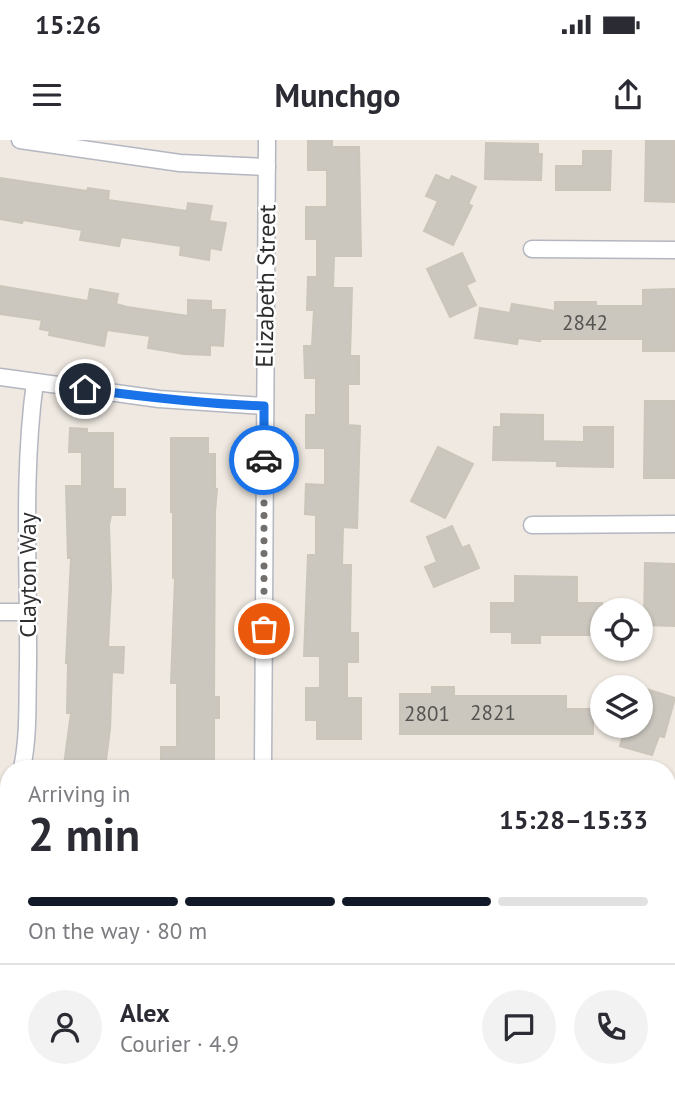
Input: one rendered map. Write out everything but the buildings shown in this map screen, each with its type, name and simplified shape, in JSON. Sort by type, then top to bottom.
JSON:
[{"type":"street","points":[[20,140],[180,163],[267,167]]},
{"type":"street","name":"Elizabeth Street","points":[[263,760],[267,140]]},
{"type":"street","points":[[532,249],[675,250]]},
{"type":"street","points":[[0,377],[159,399],[217,405],[264,406]]},
{"type":"street","name":"Clayton Way","points":[[23,760],[27,710],[29,612],[27,452],[35,382]]},
{"type":"street","points":[[532,525],[675,524]]},
{"type":"street","points":[[0,612],[29,612]]},
{"type":"way so far","points":[[264,460],[264,629]]},
{"type":"route","points":[[85,389],[217,405],[264,406],[264,460]]}]
